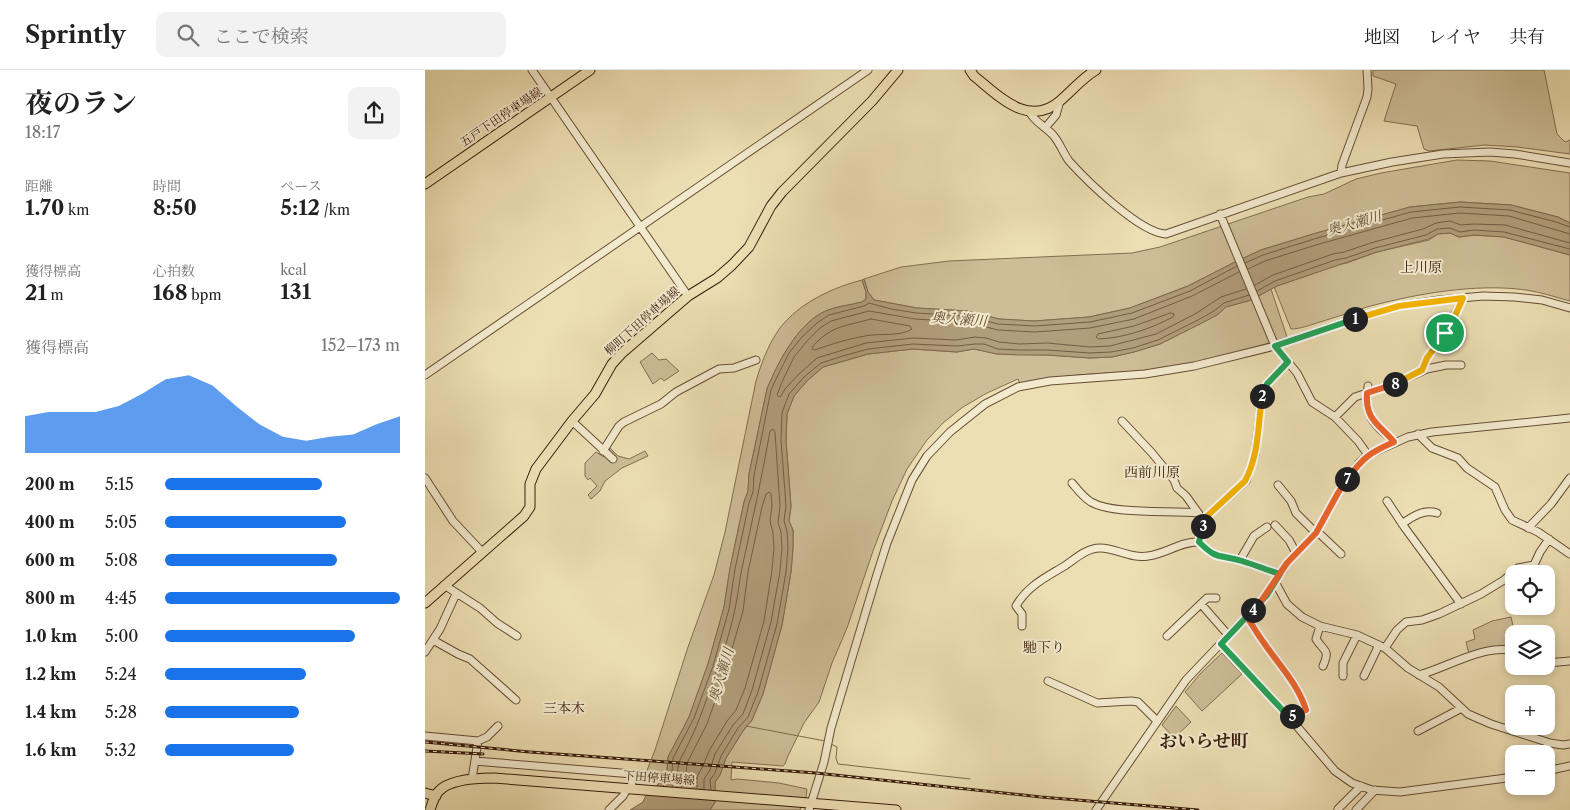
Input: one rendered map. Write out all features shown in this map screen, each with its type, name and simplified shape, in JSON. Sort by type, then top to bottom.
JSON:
[{"type":"main road","name":"五戸下田停車場線","points":[[425,184],[590,70]]},
{"type":"main road","name":"柳町下田停車場線","points":[[425,603],[528,511],[530,507],[530,484],[536,468],[571,421],[595,394],[612,364],[622,353],[688,296],[717,278],[749,247],[771,206],[872,101],[898,70]]},
{"type":"main road","points":[[970,70],[974,76],[1009,104],[1019,109],[1036,112],[1054,106],[1087,75],[1096,70]]},
{"type":"main road","name":"下田停車場線","points":[[436,796],[444,787],[472,779],[494,778],[811,805],[896,810]]},
{"type":"main road","points":[[425,793],[436,796],[431,810]]},
{"type":"street","points":[[532,70],[688,296]]},
{"type":"street","points":[[425,375],[868,70]]},
{"type":"street","points":[[1341,173],[1342,165],[1367,97],[1367,70]]},
{"type":"street","points":[[1045,128],[1056,115],[1061,101]]},
{"type":"street","points":[[1029,111],[1032,118],[1053,135],[1069,160],[1116,207],[1159,234],[1166,234],[1221,216],[1341,173],[1391,162],[1443,154],[1490,152],[1570,163]]},
{"type":"street","points":[[1221,216],[1275,344],[1297,373],[1312,402],[1335,417],[1358,441],[1368,455]]},
{"type":"street","points":[[811,805],[824,762],[831,728],[887,543],[912,480],[927,456],[950,432],[985,404],[1019,387],[1050,381],[1145,374],[1194,366],[1275,344],[1393,308],[1439,300],[1483,296],[1514,297],[1542,300],[1570,308]]},
{"type":"street","points":[[1422,370],[1427,358],[1449,327],[1463,298]]},
{"type":"street","points":[[603,451],[619,426],[624,422],[661,404],[676,392],[719,369],[734,368],[756,360]]},
{"type":"street","points":[[1199,542],[1205,518],[1245,481],[1255,455],[1262,394],[1267,384],[1288,362]]},
{"type":"street","points":[[1335,417],[1351,400],[1367,389],[1397,383],[1422,370],[1446,365],[1461,365]]},
{"type":"street","points":[[1367,389],[1366,403],[1370,416],[1378,427],[1394,442]]},
{"type":"street","points":[[1096,810],[1186,680],[1267,595],[1296,553],[1316,533],[1342,487],[1359,463],[1368,455],[1394,442],[1418,434],[1570,418]]},
{"type":"street","points":[[571,421],[613,459]]},
{"type":"street","points":[[1121,421],[1152,453],[1174,480],[1177,488],[1186,496],[1204,520]]},
{"type":"street","points":[[1418,434],[1432,448],[1458,458],[1467,468],[1495,487],[1507,515],[1512,520],[1549,538],[1570,554]]},
{"type":"street","points":[[425,478],[453,521],[483,553]]},
{"type":"street","points":[[1528,528],[1551,504],[1570,478]]},
{"type":"street","points":[[1072,483],[1081,495],[1090,502],[1101,506],[1153,512],[1198,513]]},
{"type":"street","points":[[1278,485],[1291,501],[1296,513],[1341,554]]},
{"type":"street","points":[[1387,501],[1461,604]]},
{"type":"street","points":[[1402,524],[1421,512],[1430,511],[1437,514]]},
{"type":"street","points":[[1275,526],[1289,540],[1296,553]]},
{"type":"street","points":[[1240,560],[1254,536],[1267,527]]},
{"type":"street","points":[[1364,676],[1382,646],[1406,622],[1428,619],[1461,604],[1504,580],[1518,568],[1534,565],[1549,538]]},
{"type":"street","points":[[1022,626],[1022,614],[1016,606],[1021,598],[1044,577],[1093,548],[1115,550],[1133,556],[1150,556],[1185,543],[1199,542],[1215,556],[1240,560],[1280,574]]},
{"type":"street","points":[[1275,582],[1287,604],[1302,617],[1320,626],[1357,635],[1382,646],[1408,668],[1446,693],[1460,709],[1481,721],[1531,738],[1559,744],[1570,744]]},
{"type":"street","points":[[444,585],[474,604],[517,636]]},
{"type":"street","points":[[425,652],[440,630],[456,594]]},
{"type":"street","points":[[1167,636],[1209,597],[1216,598]]},
{"type":"street","points":[[1201,604],[1229,636]]},
{"type":"street","points":[[1247,617],[1287,673],[1304,703],[1306,710],[1289,717]]},
{"type":"street","points":[[1320,626],[1316,639],[1326,651],[1327,655],[1323,666]]},
{"type":"street","points":[[1343,676],[1343,663],[1357,635]]},
{"type":"street","points":[[433,640],[470,659],[516,700]]},
{"type":"street","points":[[1221,644],[1289,717],[1335,772],[1361,786],[1375,790],[1400,792],[1505,778]]},
{"type":"street","points":[[1419,675],[1480,653],[1505,650]]},
{"type":"street","points":[[1555,662],[1570,660]]},
{"type":"street","points":[[1048,681],[1097,703],[1137,702],[1157,721]]},
{"type":"street","points":[[1418,730],[1460,709]]},
{"type":"street","points":[[425,736],[478,741],[487,737],[498,726]]},
{"type":"street","points":[[472,779],[478,741]]},
{"type":"street","points":[[475,761],[633,774],[632,789],[609,810]]},
{"type":"street","points":[[1555,769],[1570,766]]},
{"type":"street","points":[[1338,809],[1361,786]]},
{"type":"street","points":[[1356,810],[1375,790]]},
{"type":"shaded area","points":[[1373,70],[1544,70],[1557,134],[1565,142],[1570,140],[1570,154],[1485,145],[1429,151],[1424,149],[1417,126],[1384,121],[1396,84],[1373,76]]},
{"type":"shaded area","points":[[1457,160],[1490,161],[1570,173],[1570,223],[1558,217],[1511,205],[1460,202],[1410,207],[1261,250],[1188,286],[1130,308],[1089,317],[1034,321],[999,319],[967,311],[917,308],[874,300],[868,292],[864,279],[901,267],[949,261],[1132,253],[1160,247],[1308,197],[1324,194],[1356,179]]},
{"type":"shaded area","points":[[1450,233],[1459,237],[1474,235],[1504,237],[1570,255],[1570,301],[1542,293],[1507,288],[1446,291],[1386,302],[1305,327],[1291,329],[1274,287],[1377,252],[1429,240],[1438,234]]},
{"type":"shaded area","points":[[862,280],[866,299],[862,302],[828,310],[808,323],[783,355],[767,389],[749,474],[748,491],[730,568],[724,607],[708,664],[689,717],[668,757],[667,771],[664,778],[661,781],[646,779],[644,778],[714,575],[725,532],[756,381],[767,350],[785,322],[810,301],[830,291]]},
{"type":"shaded area","points":[[1271,289],[1287,337],[1221,357],[1170,368],[1070,376],[1020,384],[1018,379],[987,393],[963,407],[943,423],[927,440],[907,469],[892,501],[819,702],[804,723],[785,764],[783,766],[732,762],[731,780],[779,783],[807,789],[806,797],[800,810],[710,810],[715,802],[715,782],[720,775],[726,758],[752,720],[763,694],[782,625],[793,548],[793,530],[789,521],[791,506],[786,440],[787,414],[794,396],[807,381],[823,367],[868,354],[913,349],[957,352],[974,349],[997,354],[1090,358],[1112,357],[1160,344],[1217,315],[1226,307],[1251,300]]},
{"type":"shaded area","points":[[652,353],[659,360],[666,359],[679,371],[664,381],[661,378],[653,384],[640,362]]},
{"type":"shaded area","points":[[610,448],[618,456],[629,459],[645,451],[648,456],[622,468],[605,481],[600,491],[591,499],[588,495],[597,486],[590,478],[588,480],[585,476],[585,463],[596,452],[604,457]]},
{"type":"shaded area","points":[[1511,617],[1513,625],[1505,625],[1505,647],[1469,654],[1466,642],[1475,639],[1473,630],[1492,621]]},
{"type":"shaded area","points":[[1222,653],[1242,674],[1202,711],[1185,692],[1200,674]]},
{"type":"shaded area","points":[[1176,706],[1191,722],[1174,738],[1162,725]]},
{"type":"water","name":"奥入瀬川","points":[[1460,202],[1511,205],[1558,217],[1570,223],[1570,255],[1504,237],[1474,235],[1459,237],[1450,233],[1438,234],[1429,239],[1377,252],[1277,286],[1251,300],[1226,307],[1217,315],[1160,344],[1112,357],[1090,358],[997,354],[974,349],[957,352],[913,349],[868,354],[823,367],[794,396],[787,414],[786,440],[791,506],[789,521],[793,530],[791,572],[782,625],[763,694],[752,720],[726,758],[720,775],[715,782],[715,802],[710,810],[630,810],[643,802],[645,797],[664,778],[667,771],[668,757],[689,717],[708,664],[724,607],[730,568],[748,491],[749,474],[767,389],[783,355],[808,323],[828,310],[862,302],[866,299],[862,280],[864,279],[868,292],[874,300],[917,308],[967,311],[999,319],[1034,321],[1089,317],[1130,308],[1188,286],[1261,250],[1410,207]]},
{"type":"waterway","points":[[746,726],[825,741]]},
{"type":"waterway","points":[[831,744],[837,747],[836,758],[838,764],[970,779]]},
{"type":"railway","points":[[425,742],[530,752],[816,773],[1041,797],[1198,810]]},
{"type":"railway","points":[[425,751],[483,754]]},
{"type":"district","name":"上川原","points":[[1421,267]]},
{"type":"district","name":"西前川原","points":[[1152,472]]},
{"type":"district","name":"馳下り","points":[[1044,647]]},
{"type":"district","name":"三本木","points":[[564,708]]},
{"type":"district","name":"おいらせ町","points":[[1204,741]]},
{"type":"route","points":[[1445,333],[1427,358],[1422,370],[1397,383],[1367,393],[1366,403],[1370,416],[1378,427],[1394,442],[1368,455],[1359,463],[1338,493],[1316,533],[1287,563],[1267,595],[1247,617],[1287,673],[1304,703],[1306,710],[1289,717],[1221,644],[1267,595],[1280,574],[1240,560],[1215,556],[1199,542],[1203,522],[1245,481],[1248,475],[1257,447],[1262,394],[1267,384],[1288,362],[1275,346],[1399,306],[1463,298],[1445,333]]}]
